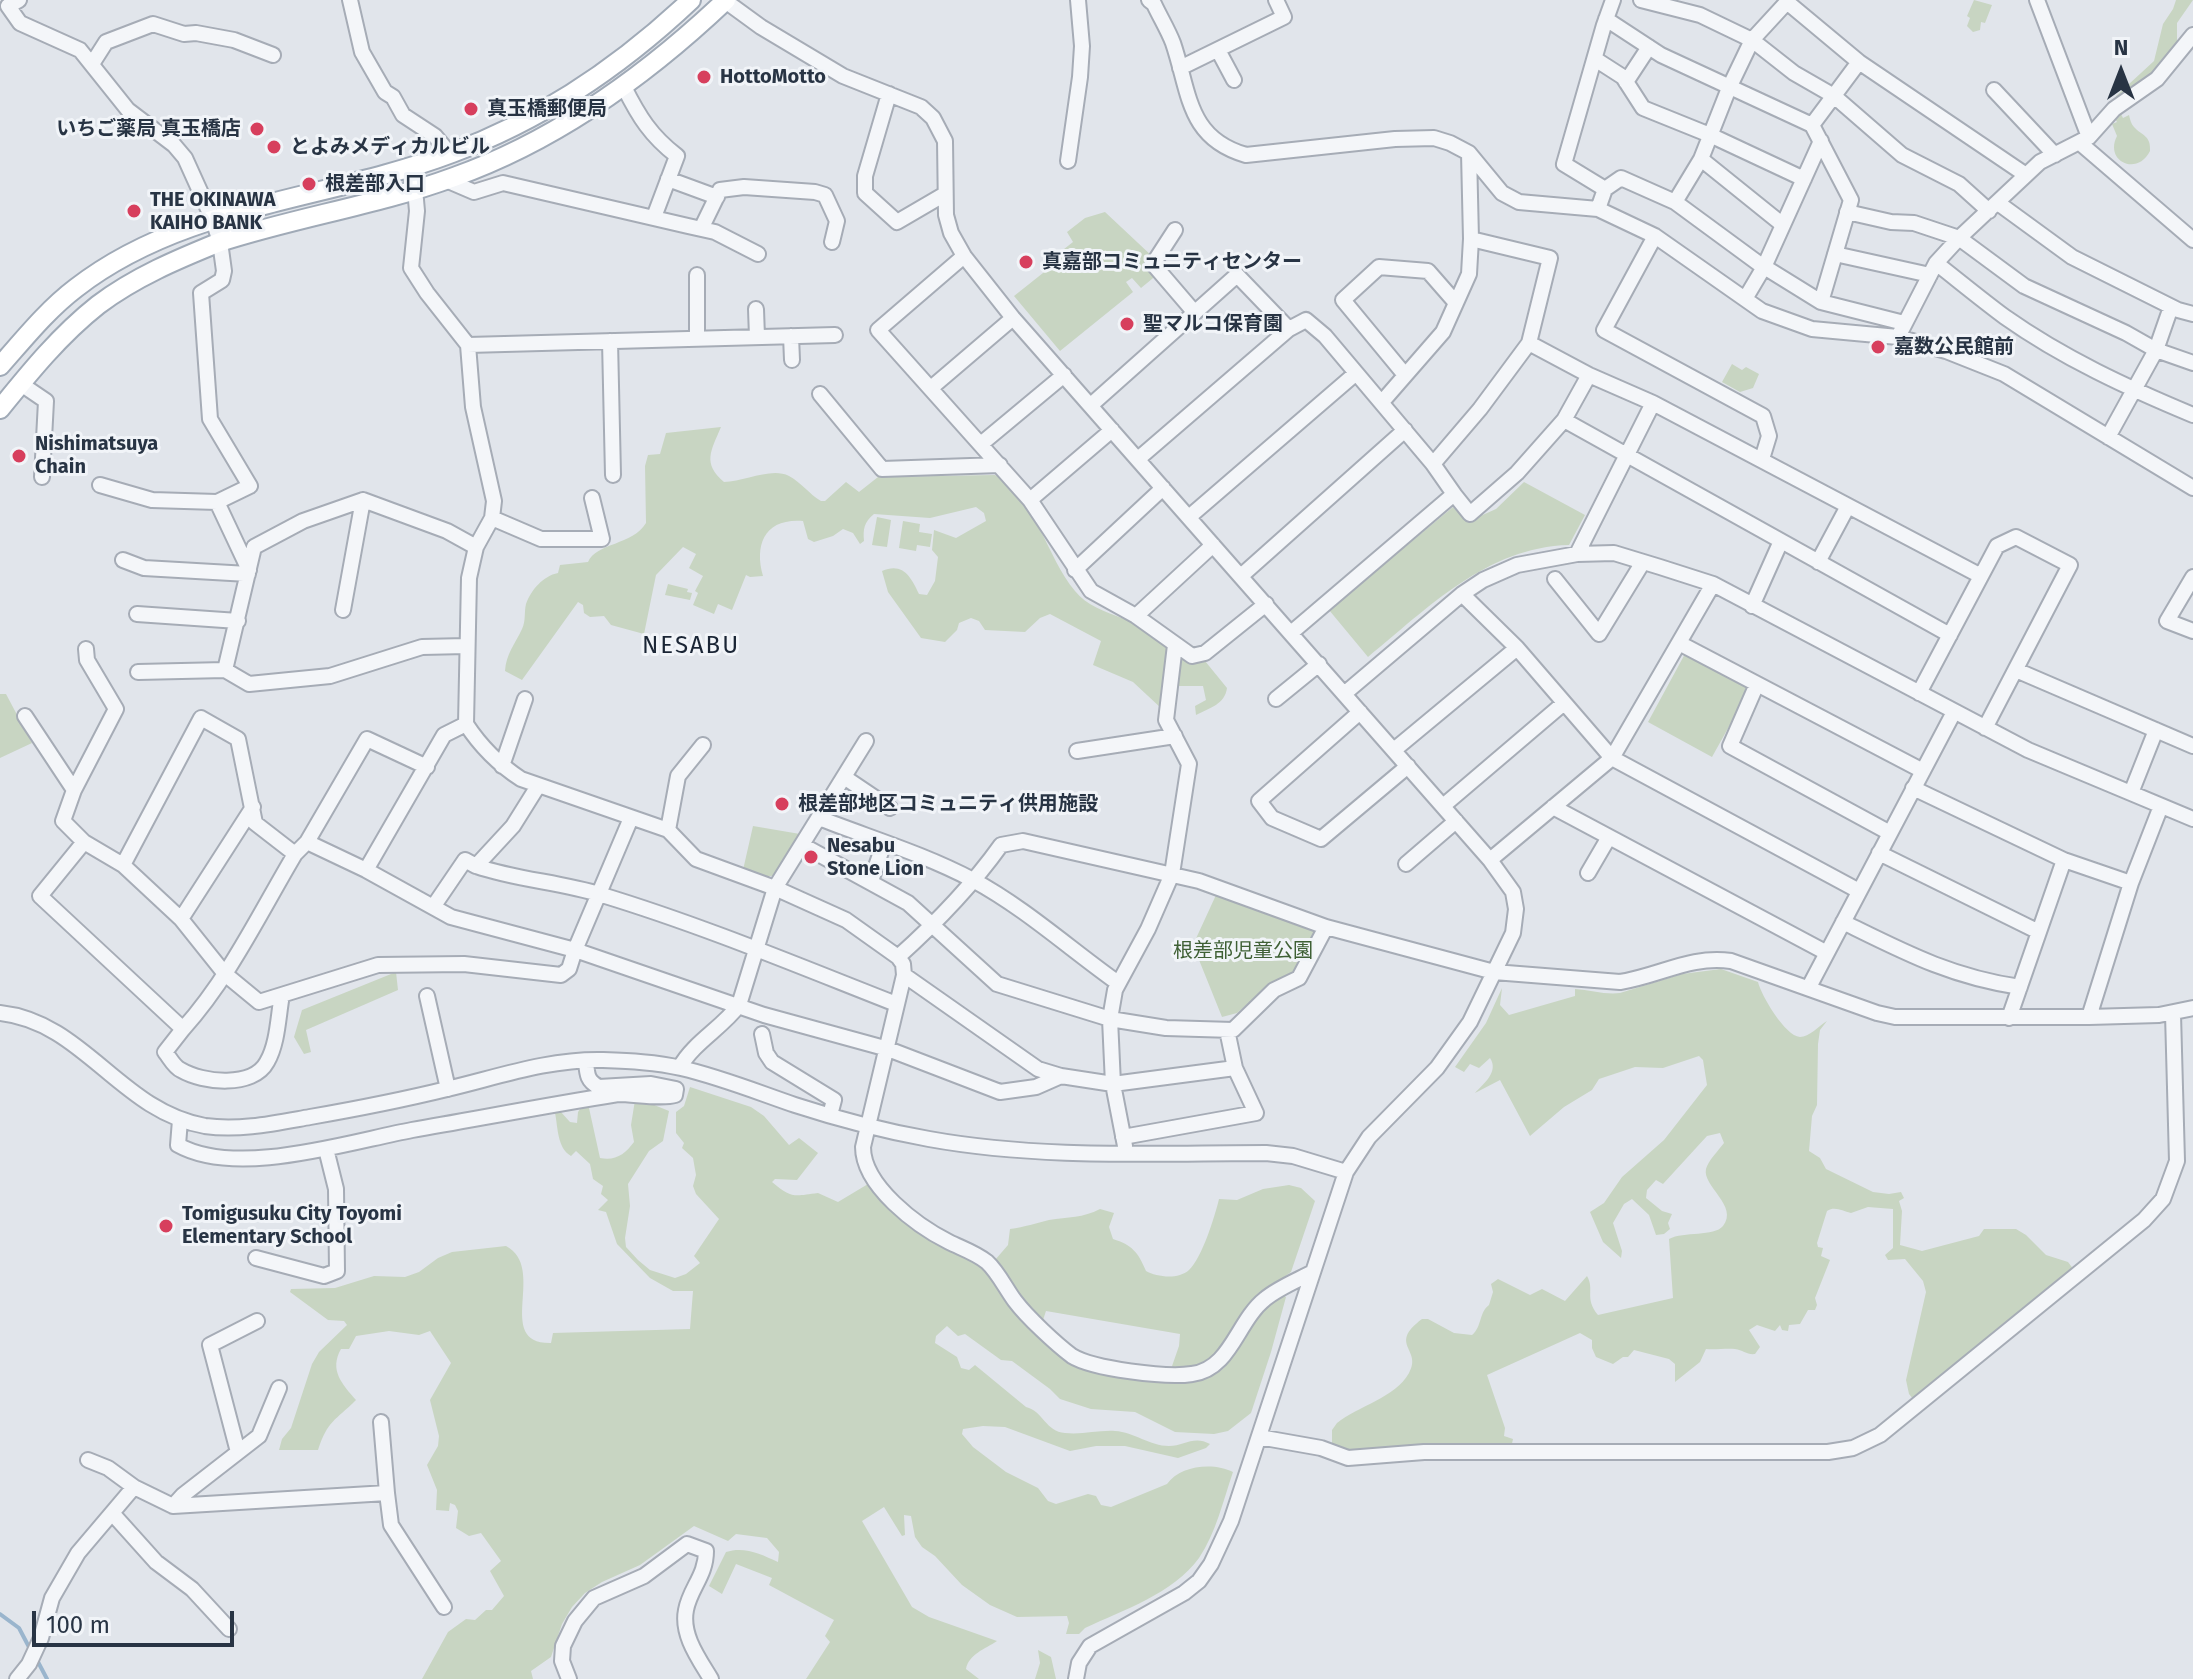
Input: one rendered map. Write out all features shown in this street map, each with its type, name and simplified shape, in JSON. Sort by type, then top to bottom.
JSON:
[{"type":"main road","points":[[0,366],[53,308],[89,278],[139,250],[213,220],[450,154],[513,127],[593,81],[691,0]]},
{"type":"main road","points":[[0,409],[49,351],[100,304],[158,269],[220,242],[446,180],[527,145],[578,118],[624,87],[678,45],[725,0]]},
{"type":"street","points":[[350,0],[362,52],[385,92],[393,97],[403,115],[435,136],[450,154]]},
{"type":"street","points":[[725,0],[761,27],[843,76],[921,107],[933,118],[945,141],[946,215],[951,233],[964,256],[1013,318],[1490,860],[1513,892],[1516,909],[1513,933],[1470,1022],[1437,1068],[1369,1137],[1346,1172],[1231,1521],[1211,1564],[1199,1581],[1184,1593],[1090,1646],[1079,1663],[1076,1679]]},
{"type":"street","points":[[1068,161],[1082,46],[1078,0]]},
{"type":"street","points":[[1180,68],[1284,17],[1276,0]]},
{"type":"street","points":[[1605,189],[1564,164],[1613,0]]},
{"type":"street","points":[[1641,0],[1700,15],[1752,40],[1794,73],[1834,96],[1902,155],[1959,184],[2072,257],[2171,307],[2193,314]]},
{"type":"street","points":[[2037,0],[2085,140],[2193,240]]},
{"type":"street","points":[[1155,1],[1172,41],[1194,116],[1207,135],[1226,149],[1246,155],[1395,139],[1434,138],[1469,153],[1502,193],[1519,202],[1598,209],[1655,236],[1762,311],[1812,329],[1901,330]]},
{"type":"street","points":[[1675,202],[1701,159],[1752,40],[1787,2],[1859,62],[2026,175]]},
{"type":"street","points":[[9,4],[20,23],[80,50],[128,110],[174,145],[185,158],[220,242],[224,271],[222,280],[201,293],[210,419],[250,486],[217,502],[152,500],[100,485]]},
{"type":"street","points":[[1606,19],[1649,47],[1729,88],[1812,125],[1851,200],[1821,302]]},
{"type":"street","points":[[92,64],[106,42],[153,24],[184,34],[196,33],[234,40],[273,55]]},
{"type":"street","points":[[1901,330],[1933,269],[1959,238],[2040,162],[2085,140],[2114,109],[2157,79],[2193,35]]},
{"type":"street","points":[[1626,82],[1649,47]]},
{"type":"street","points":[[1218,50],[1234,80]]},
{"type":"street","points":[[1595,59],[1626,82],[1643,108],[1804,179]]},
{"type":"street","points":[[1812,125],[1859,62]]},
{"type":"street","points":[[624,87],[656,141],[677,156],[654,217]]},
{"type":"street","points":[[1994,90],[2055,155]]},
{"type":"street","points":[[889,94],[865,176],[865,193],[897,222],[945,194]]},
{"type":"street","points":[[1745,299],[1764,267],[1821,141]]},
{"type":"street","points":[[1382,402],[1443,332],[1469,274],[1469,153]]},
{"type":"street","points":[[1701,159],[1783,225]]},
{"type":"street","points":[[407,168],[415,189],[417,211],[411,268],[468,345],[473,407],[494,501],[492,518],[476,547],[469,578],[466,724],[477,741],[502,766],[521,779],[668,830],[696,859],[775,888],[846,920],[898,957],[904,975],[863,1147],[863,1162],[906,1215],[937,1236],[988,1262],[1017,1305],[1073,1356],[1096,1366],[1170,1375],[1194,1374],[1219,1364],[1244,1322],[1265,1298],[1313,1272]]},
{"type":"street","points":[[1598,209],[1605,189],[1621,178],[1675,202],[1764,267],[1821,302],[1901,330],[2004,374],[2193,488]]},
{"type":"street","points":[[668,179],[717,197]]},
{"type":"street","points":[[446,180],[474,192],[503,183],[702,227],[758,254]]},
{"type":"street","points":[[702,227],[720,190],[786,188],[825,195],[837,221],[832,242]]},
{"type":"street","points":[[1847,212],[1891,222],[1914,223],[1959,238],[2024,286],[2156,350],[2193,363]]},
{"type":"street","points":[[1175,230],[1153,264],[1195,313]]},
{"type":"street","points":[[1655,236],[1604,330],[1763,416],[1769,436],[1762,459]]},
{"type":"street","points":[[1433,464],[1480,409],[1529,343],[1550,258],[1471,239]]},
{"type":"street","points":[[1835,254],[1933,269],[2053,347],[2133,390],[2193,415]]},
{"type":"street","points":[[964,256],[878,330],[1030,500],[1091,591],[1136,616],[1192,656],[1205,653],[1266,604]]},
{"type":"street","points":[[1405,375],[1343,300],[1379,267],[1428,271],[1456,303]]},
{"type":"street","points":[[697,275],[697,339]]},
{"type":"street","points":[[1091,405],[1237,275],[1289,329]]},
{"type":"street","points":[[2108,437],[2156,350],[2171,307]]},
{"type":"street","points":[[756,309],[757,337]]},
{"type":"street","points":[[931,388],[1013,318]]},
{"type":"street","points":[[1138,459],[1289,329],[1306,320],[1325,336],[1382,402],[1470,514],[1517,473],[1564,420],[1589,375]]},
{"type":"street","points":[[468,345],[835,335]]},
{"type":"street","points":[[791,336],[792,360]]},
{"type":"street","points":[[610,341],[613,475]]},
{"type":"street","points":[[1529,343],[1762,459],[1981,576]]},
{"type":"street","points":[[1189,517],[1355,374]]},
{"type":"street","points":[[981,444],[1064,375]]},
{"type":"street","points":[[21,384],[46,401],[42,477]]},
{"type":"street","points":[[820,394],[882,469],[1000,465]]},
{"type":"street","points":[[1577,554],[1653,403]]},
{"type":"street","points":[[1564,420],[1950,635]]},
{"type":"street","points":[[1030,500],[1112,430]]},
{"type":"street","points":[[1241,576],[1405,430]]},
{"type":"street","points":[[1075,570],[1163,488]]},
{"type":"street","points":[[1291,633],[1454,494]]},
{"type":"street","points":[[492,518],[541,539],[602,539],[592,498]]},
{"type":"street","points":[[225,670],[254,547],[303,521],[363,500],[447,531],[476,547]]},
{"type":"street","points":[[343,610],[363,500]]},
{"type":"street","points":[[217,502],[248,572]]},
{"type":"street","points":[[1818,562],[1848,506]]},
{"type":"street","points":[[1919,693],[1997,546],[2016,537],[2070,565],[1985,728]]},
{"type":"street","points":[[1752,606],[1781,541]]},
{"type":"street","points":[[1136,616],[1213,545]]},
{"type":"street","points":[[1344,694],[1462,594],[1483,580],[1517,565],[1577,554],[1614,553],[1713,584],[2028,750],[2193,819]]},
{"type":"street","points":[[123,560],[144,568],[248,572]]},
{"type":"street","points":[[1555,579],[1599,634],[1643,562]]},
{"type":"street","points":[[2193,577],[2167,621],[2193,631]]},
{"type":"street","points":[[1490,860],[1612,758],[1713,584]]},
{"type":"street","points":[[1462,594],[1517,648],[1612,758],[1859,891]]},
{"type":"street","points":[[137,614],[238,621]]},
{"type":"street","points":[[1679,643],[1923,771]]},
{"type":"street","points":[[1127,1155],[1113,1084],[1110,1019],[1118,983],[1148,929],[1172,874],[1189,764],[1166,720],[1175,645]]},
{"type":"street","points":[[138,672],[225,670],[249,684],[330,676],[422,647],[466,646]]},
{"type":"street","points":[[1394,750],[1517,648]]},
{"type":"street","points":[[86,649],[87,660],[116,709],[74,790],[63,821],[84,842],[123,865],[181,919],[225,974],[259,1002],[378,965],[464,964],[561,975],[569,969],[631,818]]},
{"type":"street","points":[[1276,699],[1319,664]]},
{"type":"street","points":[[2016,670],[2193,746]]},
{"type":"street","points":[[1757,684],[1730,746],[1890,833]]},
{"type":"street","points":[[502,766],[525,699]]},
{"type":"street","points":[[1443,806],[1564,703]]},
{"type":"street","points":[[1360,712],[1259,801],[1272,818],[1321,839],[1408,766]]},
{"type":"street","points":[[1809,987],[1954,712]]},
{"type":"street","points":[[25,716],[74,790]]},
{"type":"street","points":[[123,865],[201,718],[238,739],[255,823],[295,854]]},
{"type":"street","points":[[366,870],[444,735],[466,724]]},
{"type":"street","points":[[2131,793],[2156,730]]},
{"type":"street","points":[[1077,751],[1175,736]]},
{"type":"street","points":[[282,995],[272,1051],[266,1065],[251,1075],[229,1082],[201,1079],[178,1069],[165,1052],[204,1006],[225,974],[367,739],[427,767]]},
{"type":"street","points":[[680,1067],[687,1055],[729,1019],[739,1005],[775,888],[866,741]]},
{"type":"street","points":[[668,830],[678,776],[703,745]]},
{"type":"street","points":[[844,777],[890,808]]},
{"type":"street","points":[[476,866],[513,826],[538,786]]},
{"type":"street","points":[[1913,788],[2064,860],[2131,883]]},
{"type":"street","points":[[2089,1017],[2131,883],[2161,806]]},
{"type":"street","points":[[181,919],[253,807]]},
{"type":"street","points":[[1553,807],[1827,953]]},
{"type":"street","points":[[819,818],[932,860],[975,881],[1028,915],[1066,947],[1118,983]]},
{"type":"street","points":[[1406,864],[1456,821]]},
{"type":"street","points":[[1588,873],[1609,837]]},
{"type":"street","points":[[898,957],[934,925],[975,881],[1001,845],[1023,841],[1220,887],[1326,927],[1494,972],[1620,982],[1641,979],[1710,958],[1731,961],[1895,1017],[2089,1017],[2173,1014],[2193,1008]]},
{"type":"street","points":[[84,842],[40,896],[183,1029]]},
{"type":"street","points":[[307,842],[366,870],[451,917],[575,950],[764,1015],[888,1049],[1000,1092],[1036,1087],[1061,1076]]},
{"type":"street","points":[[871,881],[884,843]]},
{"type":"street","points":[[802,845],[908,903],[997,984],[1110,1019],[1166,1028],[1233,1030],[1274,990],[1299,978],[1326,927]]},
{"type":"street","points":[[1879,853],[2039,932]]},
{"type":"street","points":[[433,907],[465,860],[501,874],[599,894],[756,949],[896,1004]]},
{"type":"street","points":[[2009,1018],[2064,860]]},
{"type":"street","points":[[1843,922],[1946,971],[2020,987]]},
{"type":"street","points":[[904,975],[1038,1069],[1061,1076],[1113,1084],[1235,1068]]},
{"type":"street","points":[[427,996],[448,1089]]},
{"type":"street","points":[[0,1013],[31,1021],[57,1033],[140,1099],[180,1120],[218,1127],[264,1125],[448,1089],[542,1065],[586,1061],[638,1062],[680,1067],[830,1115],[929,1139],[985,1147],[1127,1155],[1266,1153],[1293,1156],[1346,1172]]},
{"type":"street","points":[[1259,1437],[1321,1448],[1348,1458],[1424,1452],[1828,1452],[1853,1448],[1880,1435],[2144,1220],[2163,1199],[2177,1161],[2173,1014]]},
{"type":"street","points":[[1123,1137],[1256,1113],[1235,1068],[1227,1030]]},
{"type":"street","points":[[762,1034],[766,1053],[772,1062],[834,1100],[830,1115]]},
{"type":"street","points":[[180,1120],[178,1145],[202,1155],[246,1159],[326,1149],[384,1135],[603,1097],[675,1095],[676,1089],[651,1084],[599,1087],[587,1076],[586,1061]]},
{"type":"street","points":[[256,1258],[324,1276],[337,1271],[336,1189],[326,1149]]},
{"type":"street","points":[[238,1452],[210,1345],[257,1321]]},
{"type":"street","points":[[173,1506],[259,1436],[279,1388]]},
{"type":"street","points":[[381,1422],[391,1525],[444,1607]]},
{"type":"street","points":[[88,1460],[108,1468],[134,1487],[173,1506],[387,1493]]},
{"type":"street","points":[[17,1679],[29,1664],[41,1638],[52,1598],[78,1553],[134,1487]]},
{"type":"street","points":[[112,1513],[156,1562],[192,1589],[229,1629]]},
{"type":"street","points":[[569,1679],[562,1661],[563,1646],[575,1621],[594,1598],[644,1576],[687,1544],[706,1551],[706,1567],[685,1611],[690,1644],[711,1679]]},
{"type":"green space","points":[[1974,0],[1992,5],[1985,23],[1981,22],[1980,30],[1973,32],[1967,26],[1970,18],[1967,16]]},
{"type":"green space","points":[[2176,0],[2193,0],[2177,23],[2177,45],[2154,72],[2114,104],[2116,96],[2154,61],[2163,24]]},
{"type":"green space","points":[[2119,110],[2123,118],[2129,115],[2133,126],[2149,142],[2150,151],[2138,163],[2124,163],[2115,153],[2117,136],[2112,124],[2117,122],[2113,116]]},
{"type":"green space","points":[[1105,212],[1153,257],[1158,274],[1141,288],[1132,278],[1126,282],[1133,292],[1060,351],[1014,296],[1043,273],[1045,264],[1073,242],[1067,232],[1085,218]]},
{"type":"green space","points":[[1732,364],[1759,374],[1753,388],[1740,392],[1722,382]]},
{"type":"green space","points":[[721,427],[710,456],[713,469],[724,482],[782,474],[794,479],[821,501],[825,501],[846,482],[859,492],[878,477],[995,475],[1009,486],[1031,513],[1075,591],[1096,608],[1148,630],[1168,649],[1162,709],[1133,682],[1093,665],[1101,641],[1050,614],[1040,618],[1025,632],[985,630],[979,621],[971,618],[959,623],[957,630],[945,642],[921,638],[888,592],[882,571],[901,570],[919,594],[927,595],[935,581],[938,557],[932,550],[934,530],[956,538],[986,521],[984,513],[976,507],[930,518],[874,514],[866,523],[864,541],[860,544],[853,533],[843,529],[814,542],[808,539],[803,521],[779,524],[765,535],[762,544],[763,576],[746,575],[732,610],[718,604],[714,614],[693,605],[698,593],[695,591],[703,576],[689,568],[696,554],[683,547],[656,575],[644,634],[611,625],[604,616],[590,617],[578,602],[522,680],[505,671],[509,654],[523,626],[526,604],[538,584],[558,573],[560,565],[588,562],[599,551],[633,536],[646,523],[645,466],[648,455],[660,454],[666,433]]},
{"type":"green space","points":[[1524,482],[1585,515],[1569,545],[1539,548],[1485,568],[1436,601],[1368,657],[1329,610],[1453,507],[1467,522],[1496,509]]},
{"type":"green space","points":[[877,517],[891,520],[887,547],[872,545]]},
{"type":"green space","points":[[903,521],[920,524],[919,532],[932,534],[930,547],[917,545],[916,551],[899,548]]},
{"type":"green space","points":[[668,584],[688,589],[687,592],[692,593],[690,600],[665,595]]},
{"type":"green space","points":[[1686,652],[1751,687],[1712,757],[1648,722]]},
{"type":"green space","points":[[1179,657],[1187,662],[1205,661],[1227,688],[1220,702],[1196,715],[1195,706],[1206,700],[1203,686],[1179,686]]},
{"type":"green space","points":[[0,694],[6,694],[32,743],[0,758]]},
{"type":"green space","points":[[753,826],[800,834],[774,876],[759,876],[743,870]]},
{"type":"green space","name":"根差部児童公園","points":[[1216,895],[1313,930],[1316,934],[1292,975],[1266,988],[1237,1013],[1222,1017],[1193,945]]},
{"type":"green space","points":[[1721,969],[1758,982],[1774,1014],[1794,1035],[1807,1035],[1827,1021],[1820,1030],[1818,1044],[1817,1105],[1812,1116],[1809,1151],[1820,1158],[1826,1169],[1873,1192],[1901,1192],[1904,1198],[1899,1201],[1902,1211],[1900,1245],[1922,1251],[1979,1236],[1984,1229],[2016,1229],[2046,1255],[2068,1262],[2074,1270],[1913,1399],[1906,1380],[1926,1292],[1923,1281],[1905,1259],[1888,1260],[1885,1255],[1893,1248],[1893,1209],[1868,1207],[1851,1213],[1830,1210],[1827,1211],[1817,1243],[1818,1247],[1823,1248],[1821,1256],[1830,1260],[1815,1298],[1815,1310],[1808,1310],[1800,1324],[1789,1325],[1788,1331],[1782,1330],[1780,1325],[1775,1331],[1757,1325],[1749,1330],[1760,1347],[1755,1354],[1735,1349],[1706,1349],[1700,1362],[1675,1382],[1675,1364],[1669,1359],[1634,1350],[1628,1357],[1613,1364],[1596,1357],[1592,1340],[1580,1333],[1487,1375],[1505,1428],[1504,1436],[1513,1439],[1511,1448],[1352,1453],[1332,1447],[1332,1430],[1337,1423],[1403,1382],[1412,1365],[1406,1341],[1412,1328],[1422,1319],[1428,1319],[1454,1333],[1472,1335],[1489,1305],[1493,1292],[1491,1284],[1498,1279],[1530,1295],[1542,1289],[1565,1301],[1587,1276],[1590,1299],[1598,1315],[1673,1298],[1669,1239],[1713,1232],[1723,1226],[1727,1219],[1724,1204],[1706,1176],[1709,1163],[1724,1143],[1720,1133],[1707,1136],[1663,1184],[1656,1180],[1647,1190],[1646,1198],[1662,1211],[1672,1214],[1668,1223],[1670,1229],[1664,1234],[1656,1235],[1649,1215],[1632,1199],[1624,1204],[1613,1223],[1622,1251],[1621,1258],[1603,1242],[1590,1212],[1604,1203],[1622,1177],[1664,1140],[1707,1085],[1703,1060],[1699,1056],[1663,1068],[1635,1067],[1599,1079],[1592,1090],[1564,1107],[1530,1136],[1500,1080],[1475,1093],[1492,1073],[1490,1058],[1479,1068],[1470,1064],[1464,1072],[1455,1067],[1486,1023],[1502,988],[1500,1005],[1509,1015],[1575,996],[1575,989],[1620,993],[1682,974]]},
{"type":"green space","points":[[396,972],[398,990],[306,1030],[311,1052],[304,1054],[294,1037],[302,1010]]},
{"type":"green space","points":[[690,1087],[751,1107],[764,1116],[789,1145],[799,1138],[818,1153],[797,1180],[775,1179],[772,1182],[789,1194],[818,1193],[838,1202],[868,1184],[912,1228],[985,1267],[1018,1315],[1072,1364],[1084,1370],[1178,1382],[1212,1376],[1225,1367],[1244,1328],[1203,1362],[1171,1369],[1180,1334],[1046,1311],[1043,1320],[1019,1295],[995,1260],[1008,1245],[1010,1229],[1081,1216],[1100,1209],[1114,1213],[1109,1227],[1113,1239],[1134,1250],[1146,1271],[1173,1276],[1189,1270],[1199,1256],[1219,1199],[1237,1200],[1263,1189],[1289,1185],[1301,1188],[1315,1201],[1291,1272],[1273,1285],[1264,1310],[1282,1295],[1286,1297],[1251,1413],[1228,1431],[1214,1434],[1175,1432],[1135,1412],[1091,1409],[1060,1399],[1012,1361],[1001,1360],[965,1334],[958,1336],[947,1326],[936,1336],[935,1343],[957,1357],[961,1368],[969,1370],[975,1365],[1059,1432],[1115,1431],[1162,1445],[1199,1441],[1210,1444],[1178,1458],[1125,1446],[1096,1446],[1070,1451],[1005,1427],[963,1429],[962,1434],[973,1447],[1006,1472],[1038,1488],[1048,1501],[1056,1504],[1088,1494],[1096,1496],[1101,1505],[1111,1507],[1167,1484],[1189,1469],[1207,1466],[1233,1472],[1210,1538],[1188,1571],[1146,1600],[1085,1628],[1079,1634],[1066,1634],[1067,1616],[1017,1617],[990,1605],[962,1585],[935,1556],[922,1547],[915,1537],[911,1516],[904,1515],[905,1535],[902,1536],[884,1507],[862,1521],[912,1607],[929,1617],[997,1641],[970,1659],[966,1669],[979,1679],[806,1679],[830,1642],[825,1636],[834,1620],[769,1585],[772,1578],[736,1564],[722,1594],[709,1586],[726,1552],[746,1550],[778,1562],[779,1552],[767,1538],[736,1534],[728,1541],[694,1526],[640,1565],[585,1593],[562,1624],[551,1657],[531,1671],[533,1679],[422,1679],[448,1632],[466,1619],[475,1620],[486,1610],[492,1610],[504,1596],[490,1571],[501,1561],[481,1533],[469,1536],[456,1528],[458,1511],[455,1505],[450,1503],[449,1511],[436,1510],[437,1490],[427,1465],[438,1446],[439,1436],[430,1400],[451,1363],[430,1331],[419,1335],[389,1331],[356,1336],[349,1349],[341,1349],[336,1364],[342,1382],[356,1400],[329,1427],[318,1450],[279,1450],[282,1439],[291,1428],[312,1364],[319,1352],[347,1325],[344,1321],[328,1320],[290,1292],[291,1289],[335,1288],[374,1276],[405,1277],[452,1252],[506,1246],[518,1257],[523,1271],[522,1319],[525,1331],[534,1340],[551,1343],[553,1333],[690,1329],[693,1291],[673,1291],[650,1278],[617,1244],[606,1212],[598,1210],[608,1200],[601,1194],[603,1186],[593,1179],[590,1164],[576,1151],[571,1156],[563,1148],[555,1113],[560,1111],[570,1122],[577,1123],[578,1112],[583,1105],[589,1108],[600,1158],[606,1159],[620,1156],[634,1142],[631,1125],[635,1100],[669,1111],[663,1141],[649,1151],[628,1184],[630,1206],[625,1238],[626,1247],[650,1270],[675,1278],[700,1263],[694,1256],[719,1219],[696,1194],[693,1158],[682,1148],[684,1143],[676,1133],[676,1112],[684,1106]]},
{"type":"green space","points":[[1038,1650],[1051,1657],[1056,1679],[1035,1679],[1040,1663]]},
{"type":"waterway","points":[[0,1614],[19,1628],[30,1649]]},
{"type":"waterway","points":[[37,1660],[47,1679]]},
{"type":"place","name":"HottoMotto","points":[[704,77]]},
{"type":"place","name":"真玉橋郵便局","points":[[471,109]]},
{"type":"place","name":"いちご薬局 真玉橋店","points":[[257,129]]},
{"type":"place","name":"とよみメディカルビル","points":[[274,147]]},
{"type":"place","name":"根差部入口","points":[[309,184]]},
{"type":"place","name":"THE OKINAWA KAIHO BANK","points":[[134,211]]},
{"type":"place","name":"真嘉部コミュニティセンター","points":[[1026,262]]},
{"type":"place","name":"聖マルコ保育園","points":[[1127,324]]},
{"type":"place","name":"嘉数公民館前","points":[[1878,347]]},
{"type":"place","name":"Nishimatsuya Chain","points":[[19,456]]},
{"type":"place","name":"根差部地区コミュニティ供用施設","points":[[782,804]]},
{"type":"place","name":"Nesabu Stone Lion","points":[[811,857]]},
{"type":"place","name":"Tomigusuku City Toyomi Elementary School","points":[[166,1226]]},
{"type":"district","name":"NESABU","points":[[691,646]]}]
